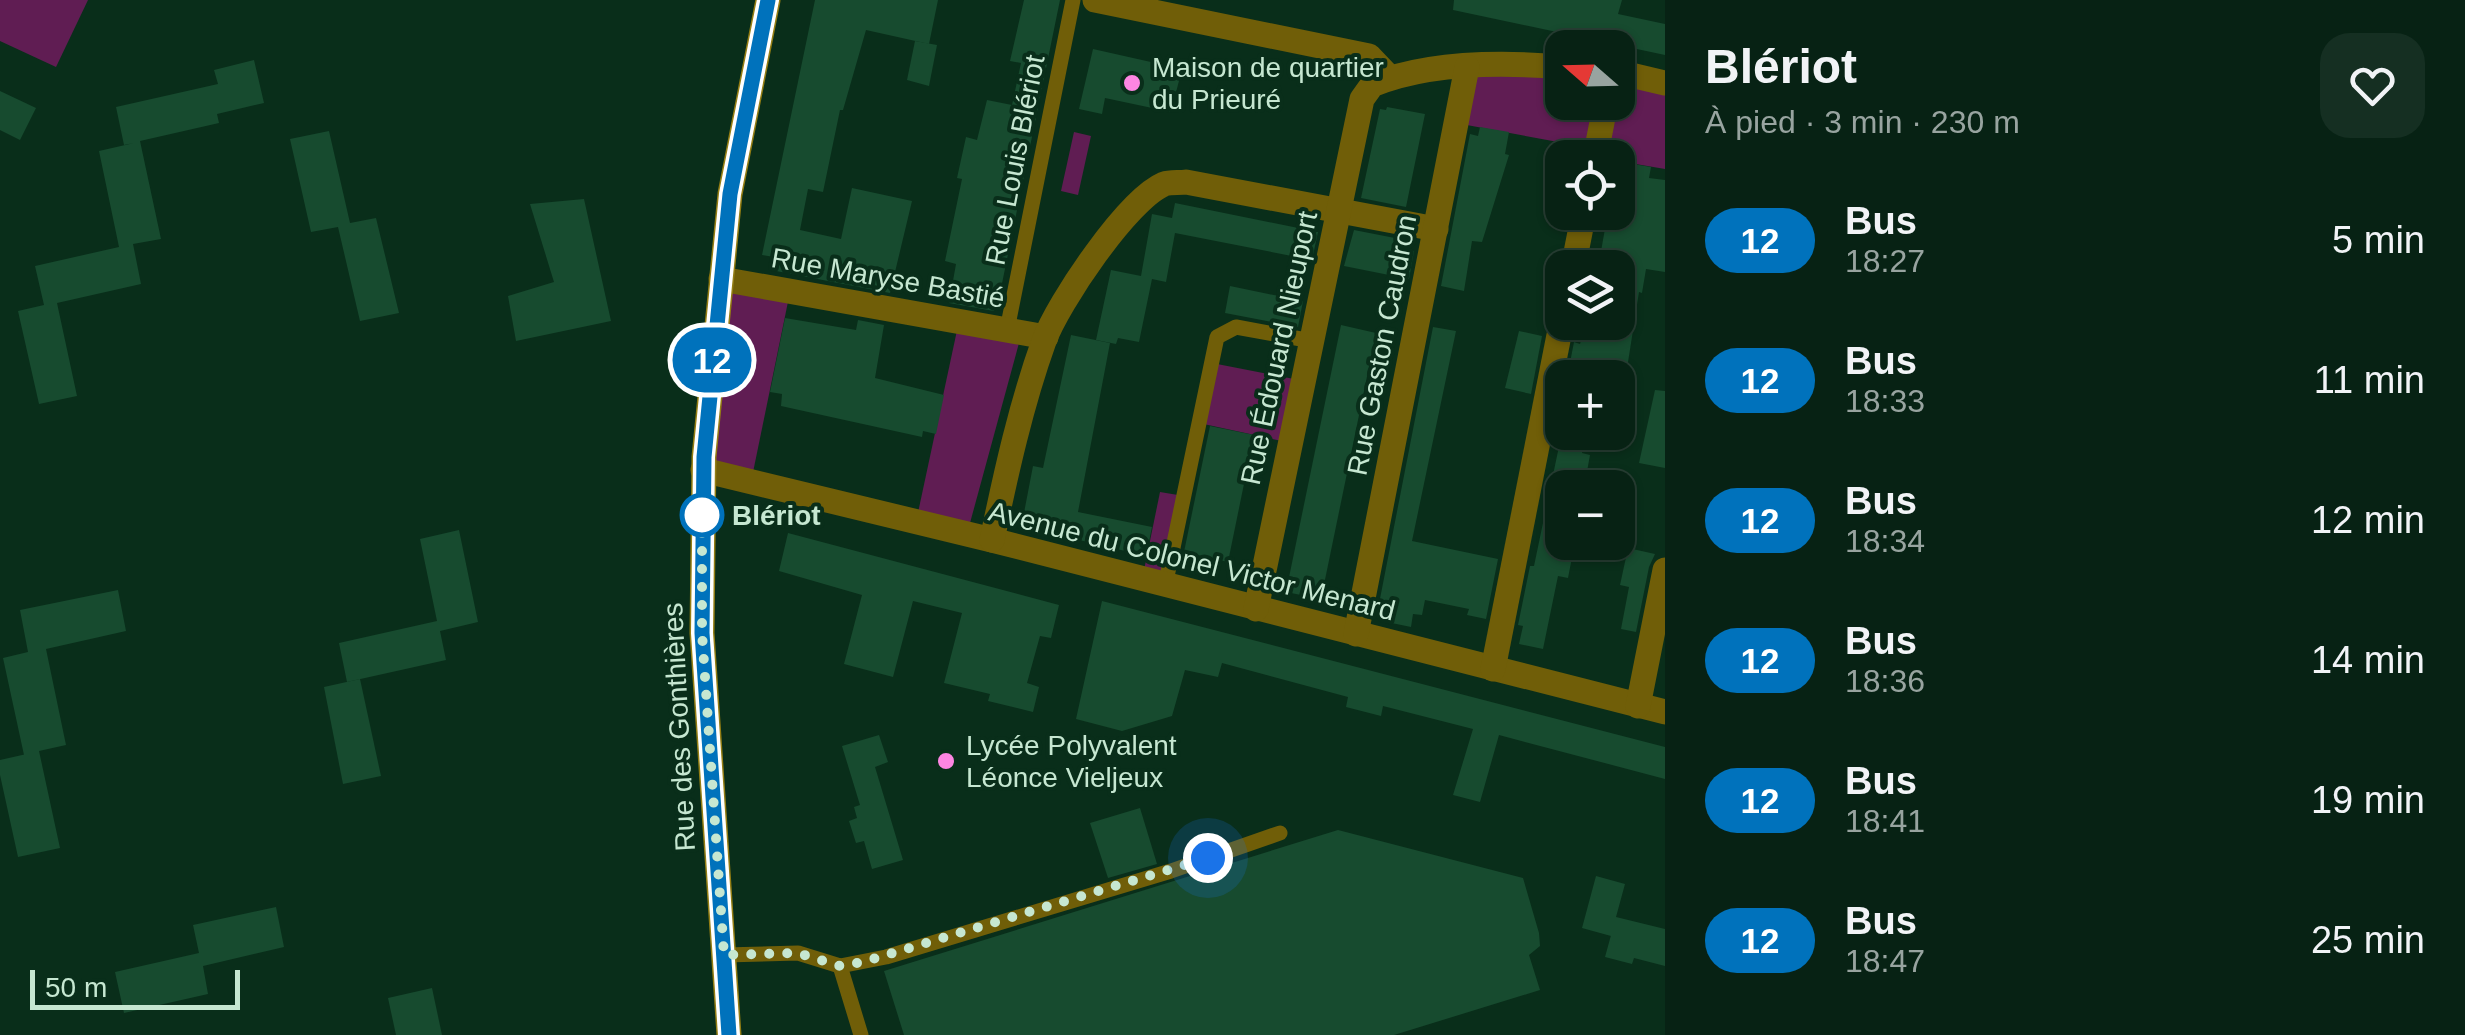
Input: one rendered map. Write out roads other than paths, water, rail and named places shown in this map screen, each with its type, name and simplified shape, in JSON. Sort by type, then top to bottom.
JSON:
[{"type":"street","name":"Rue des Gonthières","points":[[729,1035],[702,633],[703,470],[730,194],[768,0]]},
{"type":"street","points":[[1095,0],[1369,56],[1390,78],[1467,68],[1545,67]]},
{"type":"street","name":"Rue Gaston Caudron","points":[[1356,634],[1467,68]]},
{"type":"street","points":[[1635,76],[1665,83]]},
{"type":"street","name":"Rue Édouard Nieuport","points":[[1256,610],[1362,100],[1372,85],[1390,78]]},
{"type":"street","points":[[992,540],[1016,434],[1046,337],[1106,238],[1164,184],[1186,182],[1436,229]]},
{"type":"street","name":"Rue Maryse Bastié","points":[[721,279],[1046,337]]},
{"type":"street","points":[[1493,669],[1558,340]]},
{"type":"street","name":"Avenue du Colonel Victor Menard","points":[[703,470],[1665,712]]},
{"type":"street","points":[[1638,706],[1665,570]]},
{"type":"lane","name":"Rue Louis Blériot","points":[[1006,330],[1073,0]]},
{"type":"lane","points":[[1165,586],[1217,337],[1236,326],[1312,341]]},
{"type":"lane","points":[[724,955],[798,953],[840,966],[886,957],[1133,883],[1280,833]]},
{"type":"lane","points":[[840,966],[860,1035]]},
{"type":"place","name":"Maison de quartier du Prieuré","points":[[1132,83]]},
{"type":"place","name":"Blériot","points":[[702,515]]},
{"type":"place","name":"Lycée Polyvalent Léonce Vieljeux","points":[[946,761]]}]
